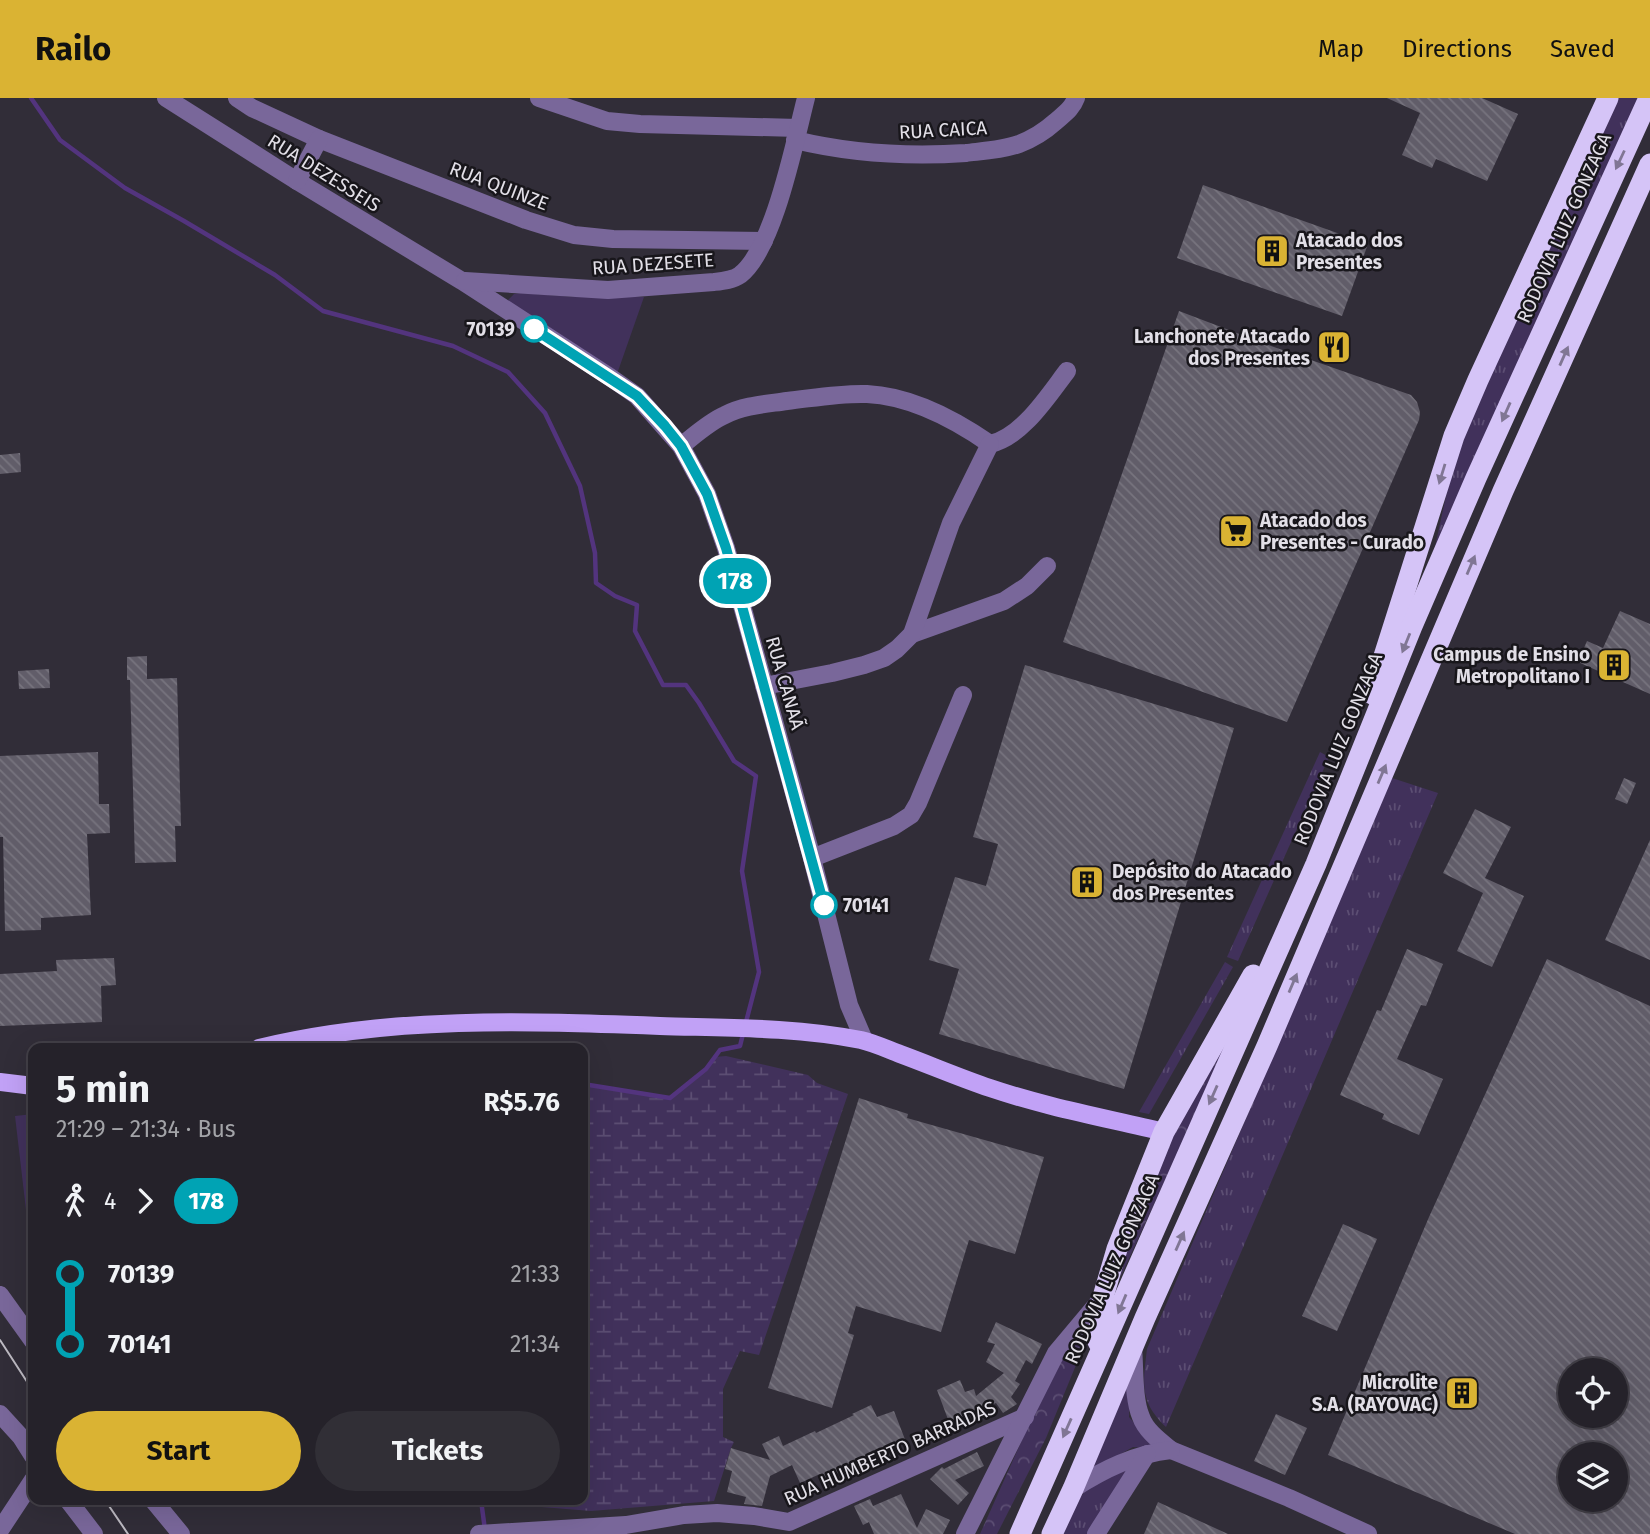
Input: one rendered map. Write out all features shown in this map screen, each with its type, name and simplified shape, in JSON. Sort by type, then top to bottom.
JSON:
[{"type":"highway","points":[[1355,768],[1360,734],[1454,436],[1608,98]]},
{"type":"highway","name":"RODOVIA LUIZ GONZAGA","points":[[1020,1534],[1316,864],[1412,626],[1476,478],[1649,98]]},
{"type":"highway","points":[[1052,1534],[1266,1046],[1503,491],[1650,164]]},
{"type":"highway","points":[[1095,1365],[1103,1297],[1117,1249],[1164,1132],[1316,864]]},
{"type":"main road","points":[[280,1043],[374,1028],[447,1023],[531,1022],[758,1028],[833,1035],[864,1040],[1024,1098],[1164,1132]]},
{"type":"main road","points":[[0,1082],[28,1085]]},
{"type":"street","name":"RUA DEZESSEIS","points":[[166,98],[462,281]]},
{"type":"street","name":"RUA QUINZE","points":[[237,98],[252,108],[319,139],[526,220],[574,235],[612,239],[764,242]]},
{"type":"street","name":"RUA CAICA","points":[[539,98],[607,121],[797,134],[851,152],[889,154],[989,151],[1019,144],[1047,129],[1072,107],[1076,98]]},
{"type":"street","name":"RUA DEZESETE","points":[[462,281],[608,290],[732,279],[748,267],[764,242],[782,192],[806,98]]},
{"type":"street","points":[[297,181],[319,139]]},
{"type":"street","name":"RUA CANAÃ","points":[[462,281],[637,396],[681,446],[707,494],[726,548],[812,859],[849,1005],[864,1040]]},
{"type":"street","points":[[912,634],[951,523],[990,444],[1007,438],[1039,408],[1067,371]]},
{"type":"street","points":[[681,446],[717,419],[737,410],[833,395],[867,394],[903,400],[923,408],[967,428],[990,444]]},
{"type":"street","points":[[764,686],[832,673],[884,658],[912,634],[1004,601],[1027,586],[1047,566]]},
{"type":"street","points":[[812,859],[894,826],[911,814],[963,695]]},
{"type":"street","points":[[0,1295],[28,1333]]},
{"type":"street","points":[[965,1534],[1056,1353],[1103,1297]]},
{"type":"street","points":[[1133,1348],[1137,1401],[1141,1417],[1149,1430],[1171,1450],[1289,1498],[1368,1534]]},
{"type":"street","points":[[0,1414],[28,1449]]},
{"type":"street","name":"RUA HUMBERTO BARRADAS","points":[[479,1534],[626,1525],[684,1515],[717,1513],[754,1516],[787,1528],[1025,1417]]},
{"type":"street","points":[[1073,1489],[1118,1464],[1147,1454],[1171,1450]]},
{"type":"street","points":[[1096,1534],[1147,1454]]},
{"type":"street","points":[[0,1530],[28,1488]]},
{"type":"street","points":[[72,1505],[94,1534]]},
{"type":"street","points":[[157,1505],[181,1534]]},
{"type":"green space","points":[[1615,98],[1639,98],[1432,561],[1455,454]]},
{"type":"green space","points":[[514,294],[575,297],[644,297],[617,374],[507,301]]},
{"type":"green space","points":[[1320,752],[1329,757],[1238,961],[1227,957]]},
{"type":"green space","points":[[1392,778],[1438,793],[1166,1427],[1157,1418],[1147,1400],[1144,1372],[1147,1349]]},
{"type":"green space","points":[[1225,962],[1233,967],[1149,1114],[1139,1112]]},
{"type":"green space","points":[[1234,1024],[1218,1066],[1120,1278],[1132,1228],[1170,1138]]},
{"type":"green space","points":[[726,1056],[808,1075],[817,1083],[848,1094],[759,1355],[740,1351],[723,1389],[723,1437],[734,1442],[714,1501],[591,1511],[518,1505],[588,1505],[588,1085],[670,1098],[706,1069],[715,1057]]},
{"type":"green space","points":[[28,1115],[28,1227],[15,1116]]},
{"type":"green space","points":[[1073,1339],[1085,1343],[1046,1438],[997,1534],[980,1534],[1048,1382]]},
{"type":"green space","points":[[1131,1376],[1129,1417],[1157,1449],[1133,1447],[1089,1472]]},
{"type":"green space","points":[[1135,1462],[1092,1534],[1062,1534],[1076,1502],[1092,1483]]},
{"type":"building","points":[[1387,98],[1482,98],[1518,114],[1487,181],[1436,159],[1432,168],[1402,155],[1420,113]]},
{"type":"building","name":"Atacado dos Presentes","points":[[1203,185],[1368,244],[1342,316],[1177,258]]},
{"type":"building","name":"Atacado dos Presentes - Curado","points":[[1179,311],[1411,395],[1420,412],[1419,420],[1287,722],[1063,642]]},
{"type":"building","points":[[20,453],[21,472],[0,474],[0,455]]},
{"type":"building","points":[[1620,611],[1650,624],[1650,694],[1578,662],[1587,641],[1603,648]]},
{"type":"building","points":[[147,656],[147,679],[177,678],[181,826],[175,826],[176,862],[135,863],[130,680],[127,680],[127,657]]},
{"type":"building","name":"Depósito do Atacado dos Presentes","points":[[1025,665],[1234,728],[1124,1089],[939,1034],[959,969],[929,960],[955,877],[986,886],[998,844],[973,837]]},
{"type":"building","points":[[49,669],[50,688],[19,689],[18,671]]},
{"type":"building","points":[[98,752],[99,804],[109,804],[110,833],[87,834],[91,915],[41,918],[41,930],[5,931],[3,837],[0,837],[0,756]]},
{"type":"building","points":[[1624,778],[1636,783],[1627,804],[1615,799]]},
{"type":"building","points":[[1475,809],[1511,827],[1485,878],[1524,896],[1492,967],[1457,951],[1483,893],[1443,873]]},
{"type":"building","points":[[1650,840],[1650,960],[1605,940]]},
{"type":"building","points":[[1407,949],[1443,964],[1426,1006],[1421,1005],[1397,1059],[1443,1079],[1419,1135],[1382,1119],[1384,1114],[1340,1095],[1377,1010],[1381,1011]]},
{"type":"building","points":[[114,958],[116,985],[101,986],[102,1022],[0,1026],[0,974],[57,971],[56,960]]},
{"type":"building","points":[[1547,959],[1650,1006],[1650,1534],[1515,1534],[1328,1455],[1429,1217]]},
{"type":"building","points":[[859,1098],[908,1114],[907,1118],[1044,1157],[1015,1254],[969,1240],[941,1332],[856,1306],[848,1333],[854,1335],[832,1408],[768,1388]]},
{"type":"building","points":[[1343,1224],[1377,1239],[1337,1331],[1302,1316]]},
{"type":"building","points":[[996,1322],[1042,1344],[1032,1364],[1026,1360],[1015,1381],[1020,1384],[1011,1397],[1017,1404],[1003,1413],[996,1403],[949,1422],[937,1390],[960,1380],[965,1392],[974,1389],[976,1396],[1004,1373],[986,1362],[995,1344],[987,1342]]},
{"type":"building","points":[[871,1405],[877,1417],[894,1411],[906,1442],[822,1479],[820,1474],[800,1483],[792,1465],[770,1476],[762,1506],[744,1504],[746,1497],[727,1492],[732,1471],[725,1469],[731,1448],[770,1460],[762,1444],[779,1436],[783,1446],[815,1431],[816,1433]]},
{"type":"building","points":[[1276,1414],[1307,1428],[1285,1475],[1254,1461]]},
{"type":"building","points":[[977,1452],[984,1466],[955,1480],[969,1493],[958,1505],[930,1479],[942,1467],[944,1469]]},
{"type":"building","points":[[901,1494],[917,1528],[926,1509],[950,1520],[943,1534],[874,1534],[869,1522],[863,1525],[854,1506],[870,1499],[873,1506]]},
{"type":"building","points":[[1158,1502],[1228,1534],[1144,1534]]},
{"type":"waterway","points":[[31,98],[60,140],[125,188],[275,275],[323,311],[453,346],[508,372],[545,413],[580,486],[595,553],[596,583],[615,596],[637,605],[635,631],[663,685],[686,685],[734,761],[756,776],[742,871],[759,972],[746,1022]]},
{"type":"waterway","points":[[588,1085],[670,1098],[706,1069],[720,1050],[740,1046],[743,1034]]},
{"type":"waterway","points":[[482,1505],[485,1530]]},
{"type":"tram line","points":[[0,1340],[28,1383]]},
{"type":"tram line","points":[[108,1505],[128,1534]]},
{"type":"bus line","name":"178","points":[[534,329],[637,396],[681,446],[707,494],[726,548],[824,905]]},
{"type":"place","name":"Atacado dos Presentes","points":[[1272,251]]},
{"type":"place","name":"70139","points":[[534,329]]},
{"type":"place","name":"Lanchonete Atacado dos Presentes","points":[[1334,347]]},
{"type":"place","name":"Atacado dos Presentes - Curado","points":[[1236,531]]},
{"type":"place","name":"Campus de Ensino Metropolitano I","points":[[1614,665]]},
{"type":"place","name":"Depósito do Atacado dos Presentes","points":[[1087,882]]},
{"type":"place","name":"70141","points":[[824,905]]},
{"type":"place","name":"Microlite S.A. (RAYOVAC)","points":[[1462,1393]]}]
